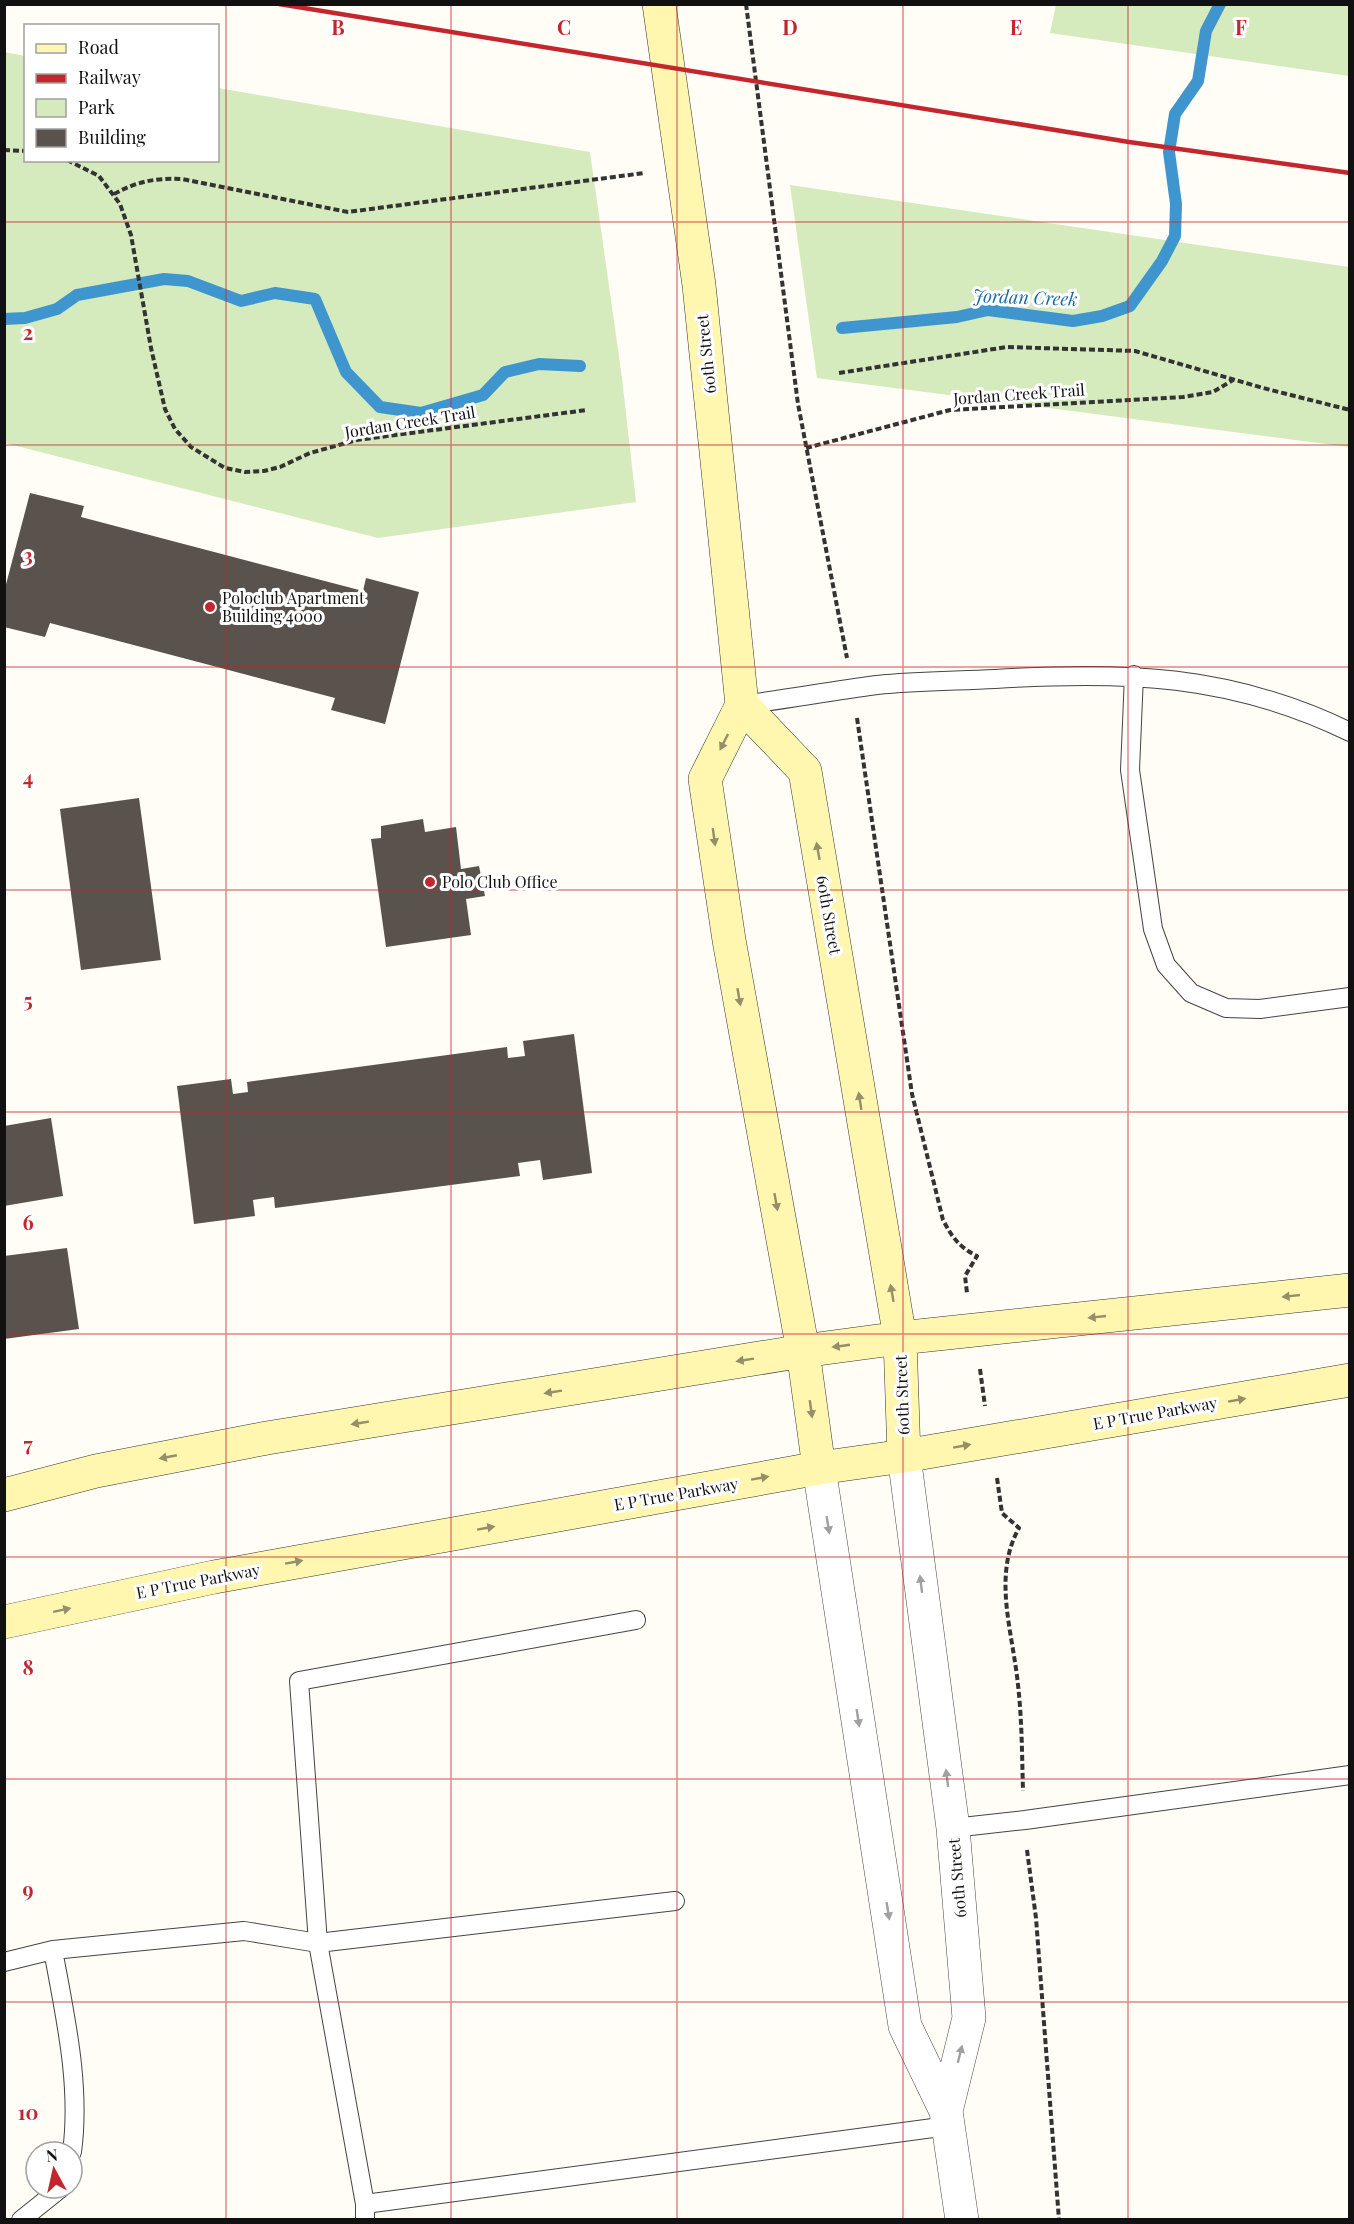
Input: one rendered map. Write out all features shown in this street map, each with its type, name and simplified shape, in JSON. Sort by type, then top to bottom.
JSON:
[{"type":"main road","name":"60th Street","points":[[659,4],[699,285],[742,705],[705,779],[729,939],[803,1351],[819,1468]]},
{"type":"main road","name":"60th Street","points":[[742,705],[805,771],[900,1338],[904,1456]]},
{"type":"main road","points":[[4,1495],[96,1471],[267,1438],[803,1351],[900,1338],[1350,1290]]},
{"type":"main road","name":"E P True Parkway","points":[[4,1622],[214,1577],[819,1468],[904,1456],[1350,1380]]},
{"type":"street","name":"60th Street","points":[[904,1456],[953,1828],[969,2018],[947,2119]]},
{"type":"street","name":"60th Street","points":[[819,1468],[905,2026],[947,2119],[962,2220]]},
{"type":"lane","points":[[742,705],[878,685],[1069,674],[1134,675],[1197,682],[1242,692],[1286,706],[1350,732]]},
{"type":"lane","points":[[1134,675],[1130,770],[1153,929],[1166,965],[1191,993],[1226,1008],[1260,1009],[1350,997]]},
{"type":"lane","points":[[636,1620],[299,1681],[318,1943],[365,2212],[947,2119]]},
{"type":"lane","points":[[953,1828],[1350,1775]]},
{"type":"lane","points":[[4,1962],[52,1950],[244,1931],[318,1943],[675,1901]]},
{"type":"lane","points":[[52,1950],[68,2032],[76,2120],[74,2140]]},
{"type":"lane","points":[[21,2220],[46,2200]]},
{"type":"path","points":[[746,4],[806,448],[853,690],[912,1094],[943,1220],[951,1237],[964,1249],[977,1256],[965,1276],[1002,1513],[1019,1527],[1012,1540],[1004,1585],[1018,1687],[1025,1820],[1036,1918],[1059,2220]]},
{"type":"path","points":[[4,150],[24,151]]},
{"type":"path","name":"Jordan Creek Trail","points":[[71,162],[99,176],[114,194],[130,235],[165,409],[175,429],[209,459],[225,468],[245,472],[280,467],[310,453],[357,440],[587,410]]},
{"type":"path","points":[[114,194],[132,184],[155,178],[182,179],[348,212],[682,168]]},
{"type":"path","points":[[839,373],[1018,347],[1135,351],[1233,380],[1350,410]]},
{"type":"path","name":"Jordan Creek Trail","points":[[806,448],[950,410],[1183,398],[1213,392],[1233,380]]},
{"type":"green space","points":[[1056,5],[1349,5],[1349,76],[1050,33]]},
{"type":"green space","points":[[5,52],[24,56],[24,162],[219,162],[219,88],[590,152],[622,378],[636,502],[378,538],[5,443]]},
{"type":"green space","points":[[790,185],[1349,267],[1349,447],[817,378]]},
{"type":"building","name":"Poloclub Apartment Building 4000","points":[[30,493],[84,506],[81,517],[363,591],[366,578],[419,592],[385,724],[331,710],[335,698],[50,623],[45,637],[4,627],[4,592]]},
{"type":"building","points":[[139,798],[161,960],[81,970],[60,809]]},
{"type":"building","name":"Polo Club Office","points":[[423,819],[425,832],[456,827],[461,869],[479,866],[485,896],[466,899],[471,935],[386,947],[371,839],[381,838],[381,826]]},
{"type":"building","points":[[574,1034],[592,1173],[543,1180],[540,1160],[518,1163],[520,1176],[275,1208],[274,1197],[253,1200],[255,1216],[194,1224],[177,1086],[231,1079],[233,1094],[248,1092],[247,1082],[507,1047],[508,1058],[525,1056],[523,1041]]},
{"type":"building","points":[[51,1118],[63,1196],[4,1206],[4,1126]]},
{"type":"building","points":[[67,1248],[79,1329],[4,1339],[4,1256]]},
{"type":"waterway","name":"Jordan Creek","points":[[842,328],[957,317],[988,310],[1073,321],[1102,316],[1130,306],[1162,261],[1175,236],[1176,204],[1169,152],[1175,114],[1198,81],[1206,31],[1220,4]]},
{"type":"waterway","name":"Jordan Creek","points":[[4,319],[25,318],[57,309],[77,295],[164,279],[188,281],[241,301],[275,293],[315,299],[346,372],[380,407],[421,413],[483,395],[505,372],[539,364],[580,366]]},
{"type":"railway","points":[[279,4],[1129,142],[1350,173]]},
{"type":"place","name":"Poloclub Apartment Building 4000","points":[[210,607]]},
{"type":"place","name":"Polo Club Office","points":[[430,882]]}]
